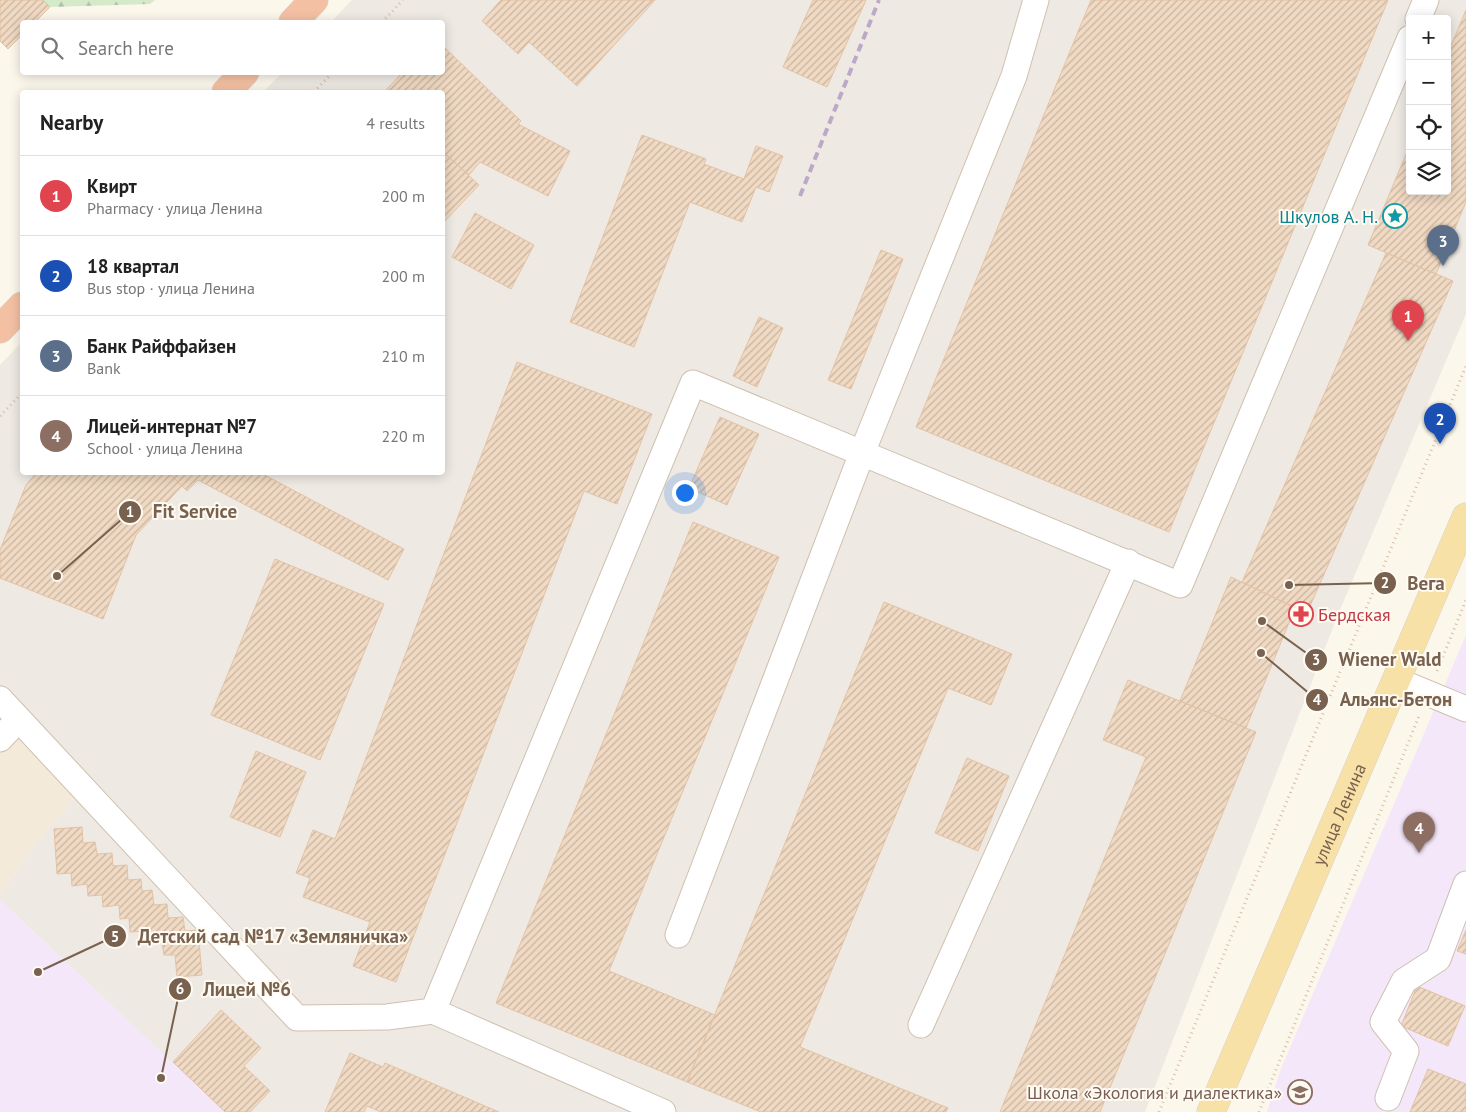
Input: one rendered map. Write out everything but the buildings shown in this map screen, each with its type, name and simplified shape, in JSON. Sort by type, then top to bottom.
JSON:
[{"type":"highway","points":[[295,20],[314,0]]},
{"type":"highway","points":[[228,90],[242,75]]},
{"type":"highway","points":[[0,330],[20,308]]},
{"type":"main road","name":"улица Ленина","points":[[1211,1112],[1466,517]]},
{"type":"lane","points":[[678,935],[862,453],[1014,76],[1036,0]]},
{"type":"lane","points":[[1420,15],[1426,0]]},
{"type":"lane","points":[[433,1011],[693,382],[1180,585],[1406,48]]},
{"type":"lane","points":[[921,1025],[1128,562]]},
{"type":"lane","points":[[1396,680],[1466,709]]},
{"type":"lane","points":[[0,699],[297,1018],[387,1017],[433,1011],[663,1112]]},
{"type":"lane","points":[[0,739],[18,720]]},
{"type":"lane","points":[[1388,1098],[1406,1051],[1383,1022],[1404,981],[1438,959],[1466,884]]},
{"type":"path","points":[[384,20],[403,0]]},
{"type":"path","points":[[316,90],[330,75]]},
{"type":"path","points":[[1159,1112],[1466,366]]},
{"type":"path","points":[[0,416],[20,395]]},
{"type":"path","points":[[1259,1112],[1466,600]]},
{"type":"shaded area","points":[[352,0],[1466,0],[1466,314],[1339,612],[1145,1112],[225,1112],[0,900],[0,895],[30,851],[91,777],[0,687],[0,365],[20,344],[20,475],[445,475],[445,90],[265,90],[280,75],[445,75],[445,20],[333,20]]},
{"type":"shaded area","points":[[1466,635],[1466,1112],[1267,1112],[1280,1071]]},
{"type":"shaded area","points":[[0,687],[91,777],[30,851],[0,895]]},
{"type":"shaded area","points":[[0,900],[153,1044],[225,1112],[0,1112]]},
{"type":"green space","points":[[43,0],[155,0],[150,4],[50,7]]},
{"type":"railway","points":[[800,196],[879,0]]},
{"type":"place","name":"Шкулов А. Н.","points":[[1395,216]]},
{"type":"place","name":"Банк Райффайзен","points":[[1443,266]]},
{"type":"place","name":"Квирт","points":[[1408,341]]},
{"type":"place","name":"18 квартал","points":[[1440,444]]},
{"type":"place","name":"Fit Service","points":[[57,576]]},
{"type":"place","name":"Вега","points":[[1289,585]]},
{"type":"place","name":"Бердская","points":[[1301,614]]},
{"type":"place","name":"Wiener Wald","points":[[1262,621]]},
{"type":"place","name":"Альянс-Бетон","points":[[1261,653]]},
{"type":"place","name":"Лицей-интернат №7","points":[[1419,853]]},
{"type":"place","name":"Детский сад №17 «Земляничка»","points":[[38,972]]},
{"type":"place","name":"Лицей №6","points":[[161,1078]]},
{"type":"place","name":"Школа «Экология и диалектика»","points":[[1300,1092]]}]
